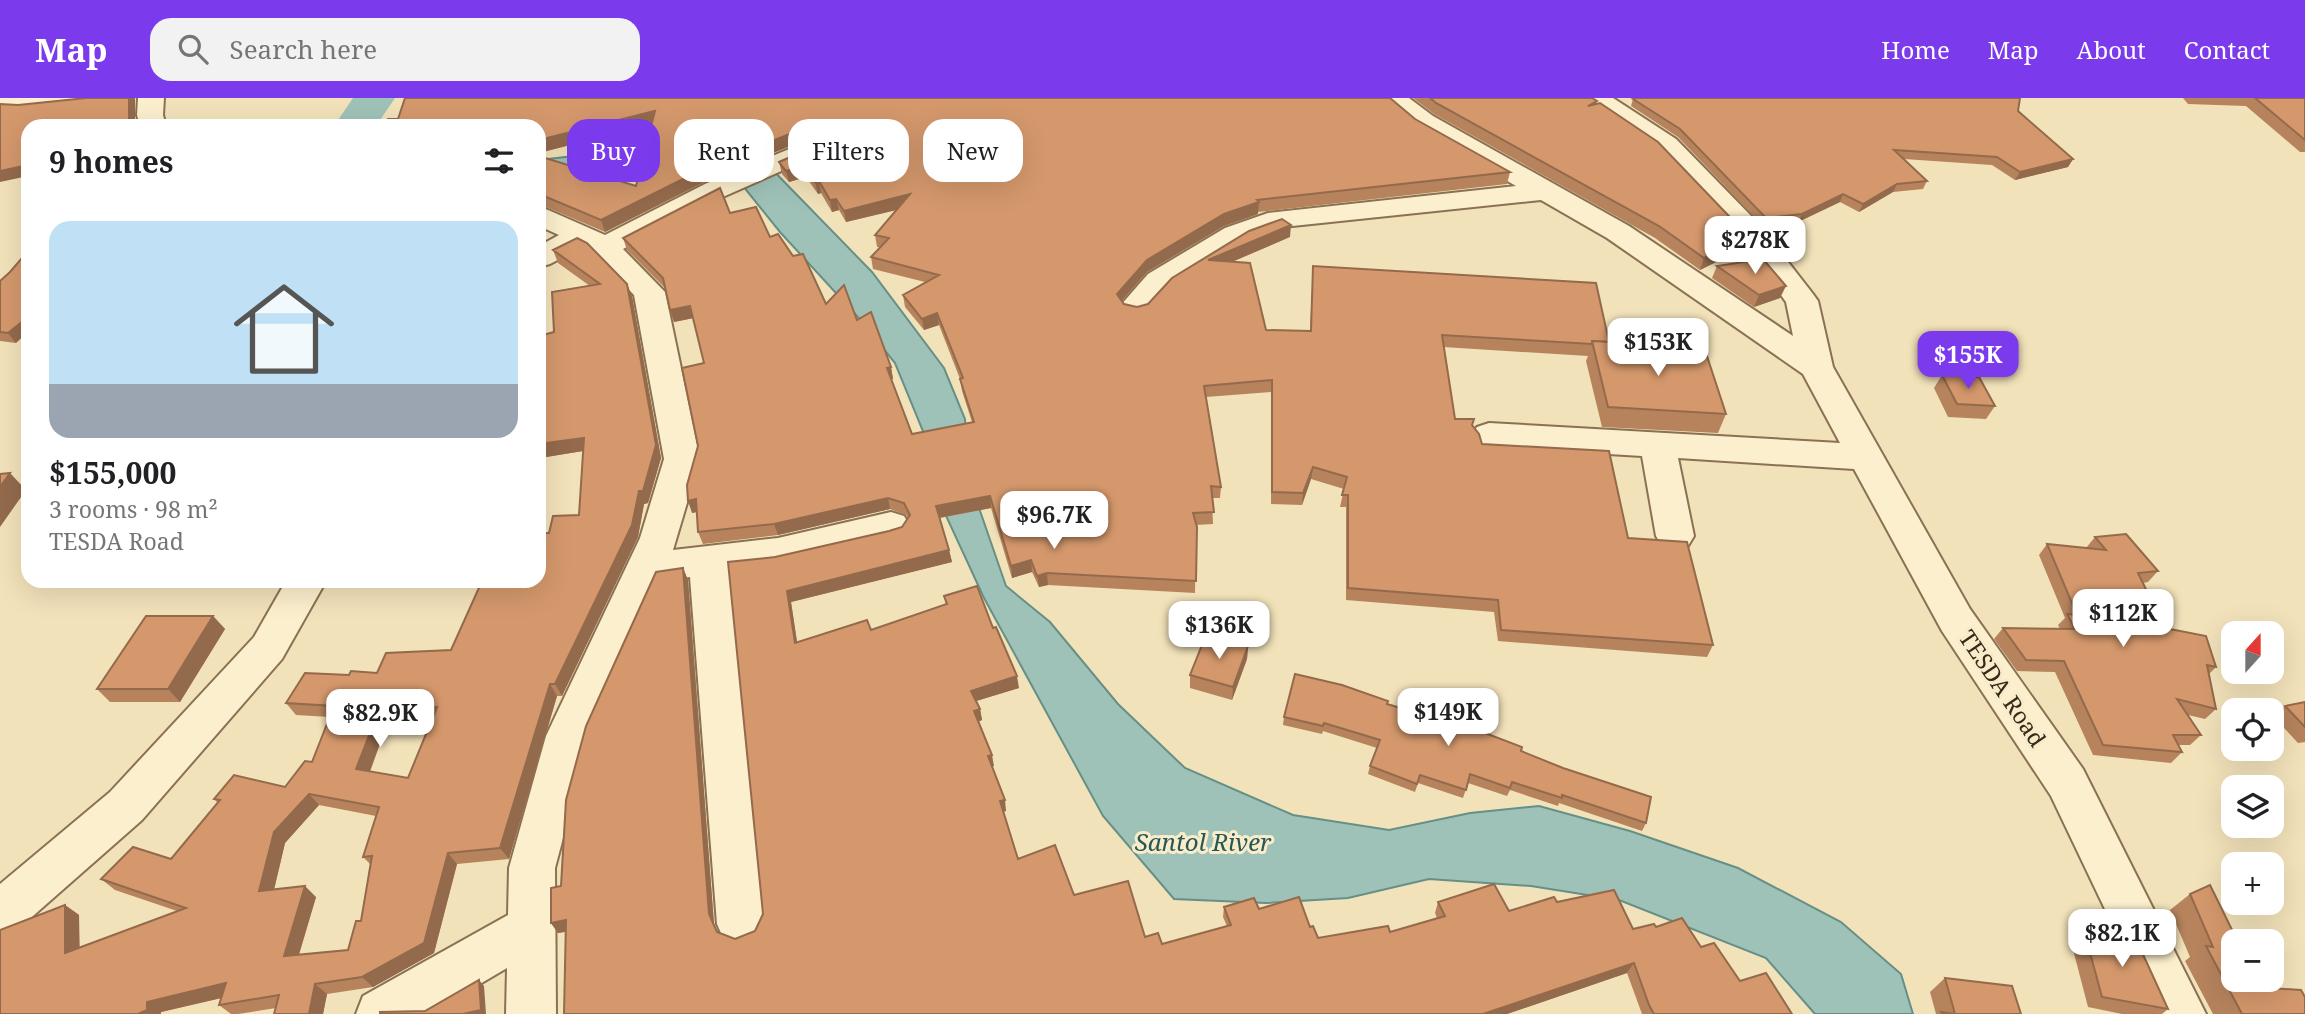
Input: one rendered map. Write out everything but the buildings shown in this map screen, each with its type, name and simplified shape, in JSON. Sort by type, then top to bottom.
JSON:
[{"type":"street","points":[[0,103],[47,103],[86,98]]},
{"type":"street","points":[[151,98],[151,119]]},
{"type":"street","points":[[1392,98],[1424,122],[1618,232],[1816,367]]},
{"type":"street","points":[[1595,98],[1667,145],[1747,228],[1802,301],[1816,367]]},
{"type":"street","points":[[546,256],[594,241],[786,158]]},
{"type":"street","points":[[1136,306],[1159,281],[1236,234],[1278,219],[1548,191]]},
{"type":"street","points":[[531,1014],[532,868],[568,736],[659,538],[682,459],[649,292],[594,241],[546,218]]},
{"type":"street","name":"TESDA Road","points":[[1816,367],[1956,620],[2067,783],[2181,1014]]},
{"type":"street","points":[[1489,435],[1865,457]]},
{"type":"street","points":[[1658,445],[1675,536]]},
{"type":"street","points":[[645,568],[778,552],[891,526]]},
{"type":"street","points":[[708,560],[741,924]]},
{"type":"street","points":[[0,914],[126,806],[268,648],[302,588]]},
{"type":"street","points":[[381,1014],[531,928]]},
{"type":"water","name":"Santol River","points":[[660,124],[674,128],[674,140],[660,138]]},
{"type":"water","name":"Santol River","points":[[567,157],[567,166],[546,172],[546,159]]},
{"type":"water","name":"Santol River","points":[[774,171],[872,272],[944,368],[965,419],[969,479],[1006,586],[1050,622],[1118,704],[1185,768],[1293,815],[1389,830],[1470,813],[1539,806],[1630,831],[1738,868],[1841,922],[1901,974],[1913,1014],[1815,1014],[1766,958],[1619,900],[1531,886],[1429,879],[1348,898],[1266,903],[1174,899],[1103,816],[984,598],[942,507],[925,436],[895,363],[857,316],[780,232],[740,182],[774,182]]},
{"type":"waterway","name":"Santol River","points":[[360,119],[374,98]]}]
